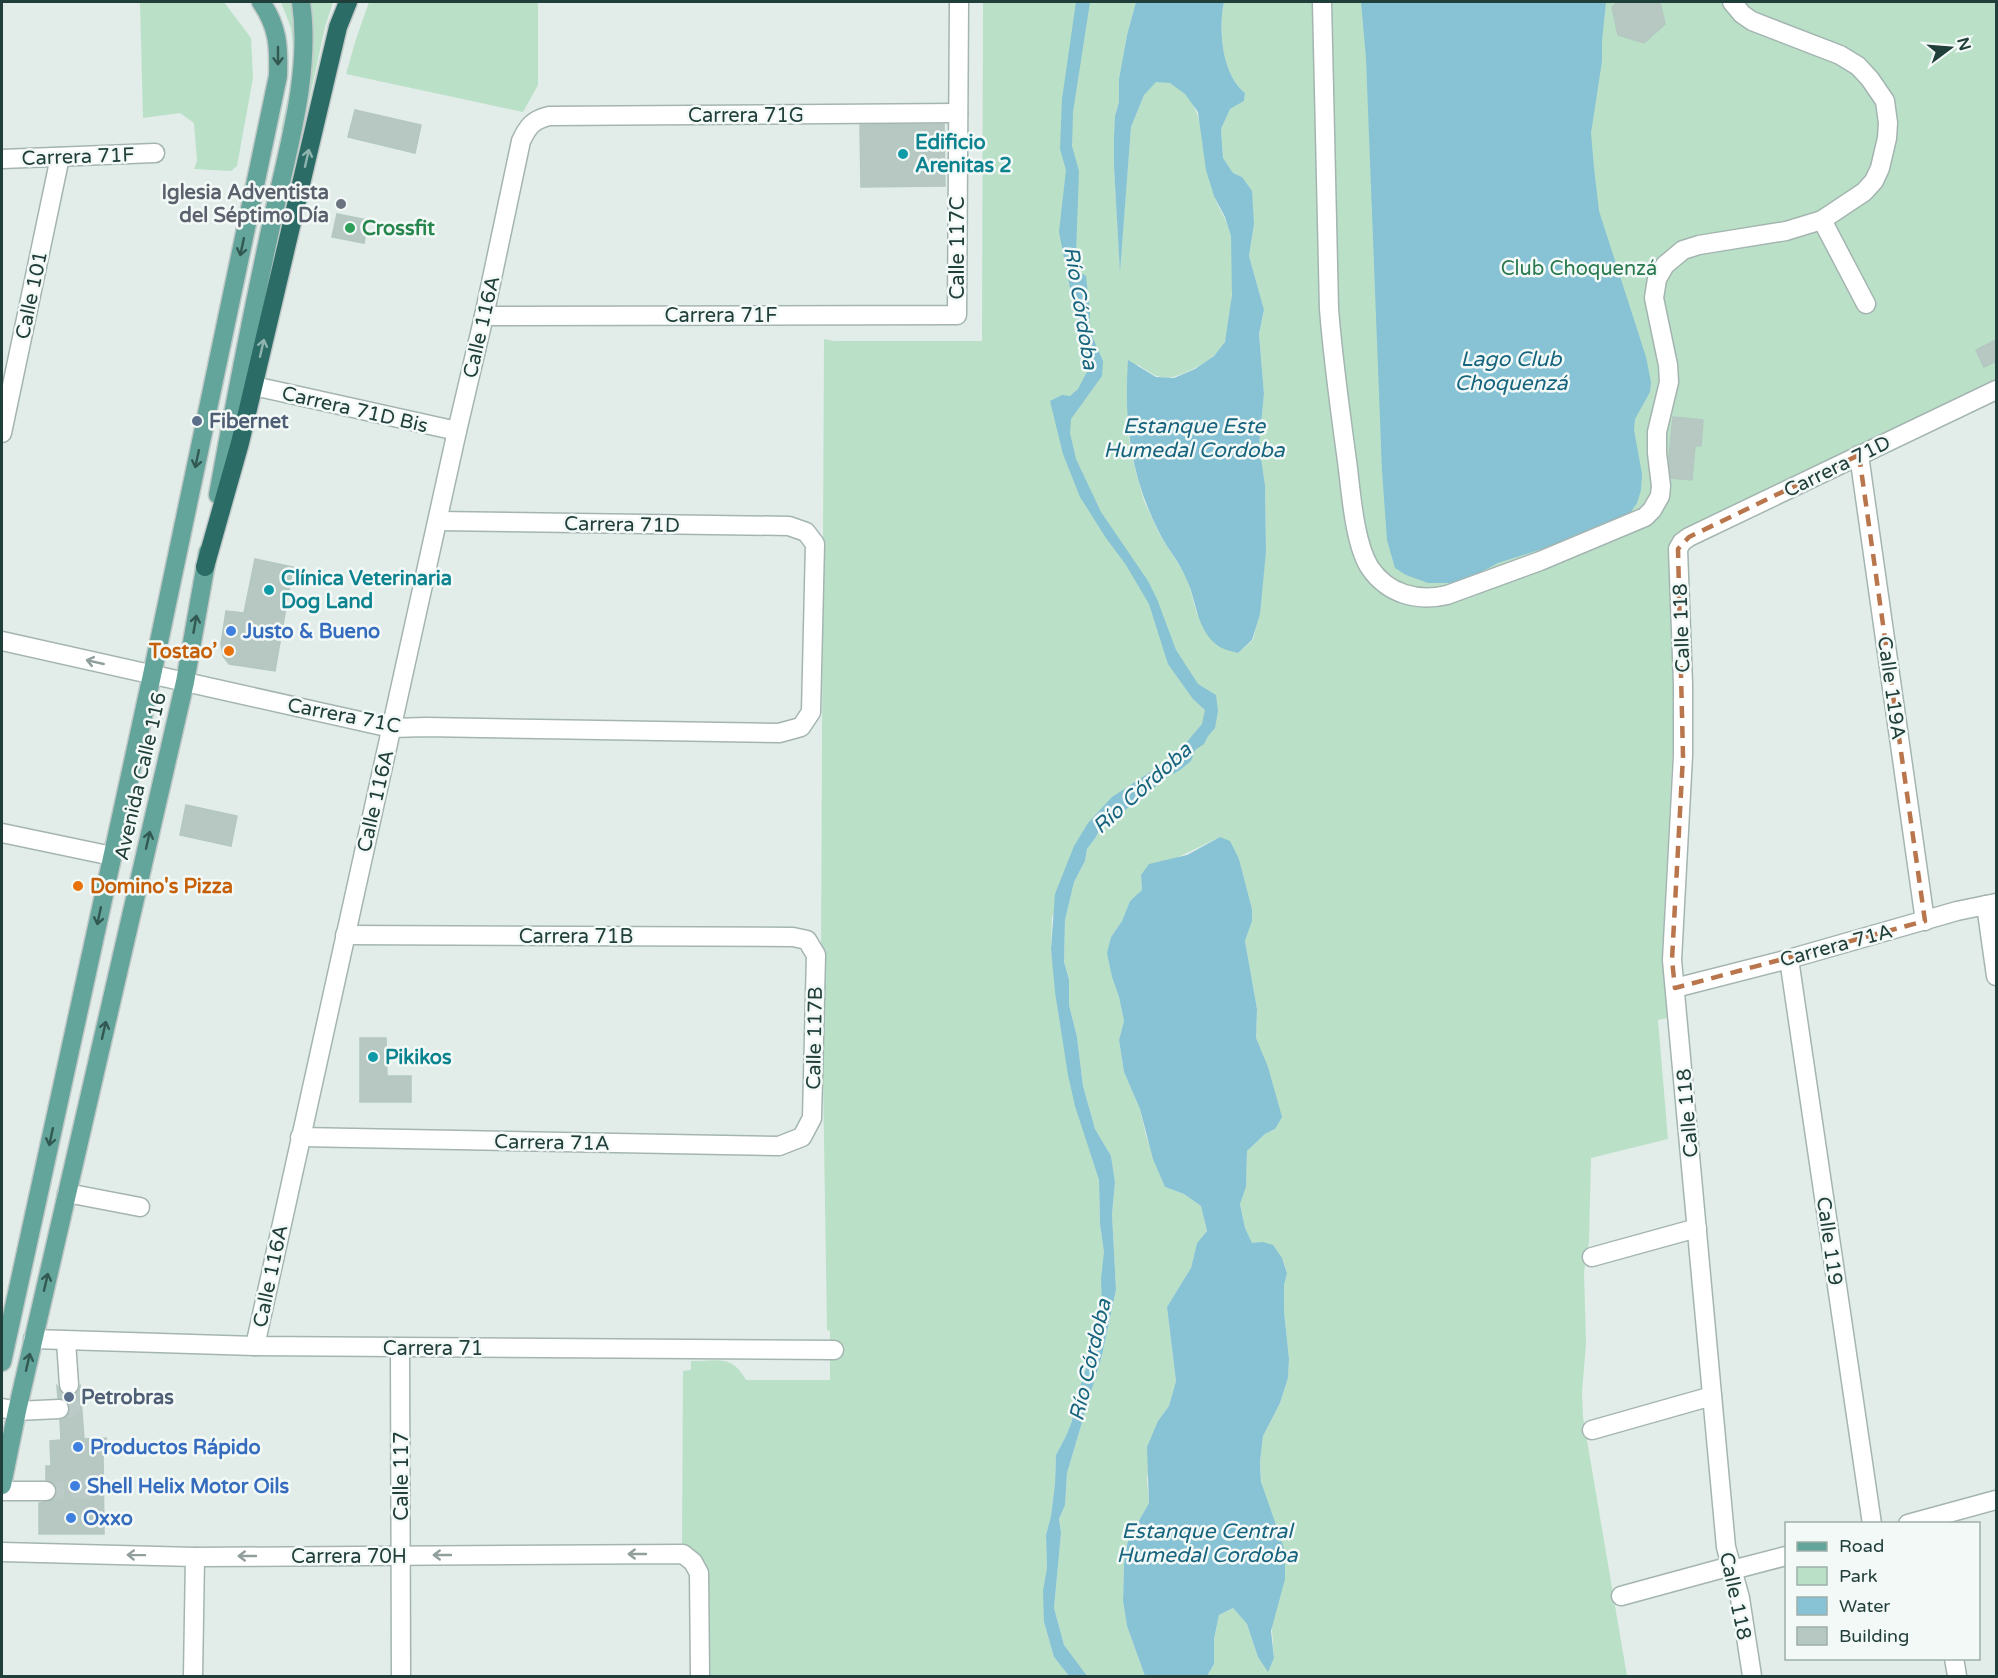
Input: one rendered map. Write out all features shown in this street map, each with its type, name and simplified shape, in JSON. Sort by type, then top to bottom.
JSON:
[{"type":"highway","points":[[205,567],[240,443],[338,27],[348,2]]},
{"type":"main road","name":"Avenida Calle 116","points":[[2,1362],[152,675],[278,76],[278,40],[272,17],[261,2]]},
{"type":"main road","name":"Avenida Calle 116","points":[[2,1485],[9,1410],[33,1339],[185,682],[244,351],[299,96],[304,48],[304,18],[301,2]]},
{"type":"street","name":"Calle 117C","points":[[957,315],[959,2]]},
{"type":"street","points":[[1322,2],[1329,309],[1350,484],[1361,550],[1370,568],[1383,583],[1404,596],[1432,598],[1447,595],[1540,561],[1645,517],[1660,496],[1658,432],[1669,382],[1668,365],[1654,298],[1657,279],[1661,272],[1674,256],[1691,248],[1786,231],[1822,220],[1864,192],[1874,181],[1880,168],[1888,123],[1885,101],[1870,79],[1850,60],[1752,21],[1742,14],[1732,2]]},
{"type":"street","name":"Carrera 71G","points":[[535,120],[549,116],[958,113]]},
{"type":"street","name":"Calle 116A","points":[[255,1346],[521,141],[535,120]]},
{"type":"street","name":"Carrera 71F","points":[[2,159],[155,153]]},
{"type":"street","name":"Calle 101","points":[[2,433],[60,157]]},
{"type":"street","points":[[1822,220],[1866,304]]},
{"type":"street","name":"Carrera 71F","points":[[484,316],[957,315]]},
{"type":"street","name":"Carrera 71D Bis","points":[[254,386],[457,431]]},
{"type":"street","name":"Carrera 71D","points":[[1679,546],[1689,537],[1996,390]]},
{"type":"street","name":"Calle 119A","points":[[1859,455],[1925,921]]},
{"type":"street","name":"Carrera 71D","points":[[438,521],[789,526],[806,532],[815,544],[812,700],[811,712],[801,727]]},
{"type":"street","name":"Calle 118","points":[[1679,546],[1677,553],[1682,648],[1683,756],[1672,960],[1726,1546],[1740,1598],[1752,1677]]},
{"type":"street","name":"Carrera 71C","points":[[2,641],[392,728],[779,733],[801,727]]},
{"type":"street","points":[[2,833],[112,856]]},
{"type":"street","points":[[1991,904],[1996,976]]},
{"type":"street","name":"Carrera 71A","points":[[1675,988],[1991,904]]},
{"type":"street","name":"Carrera 71B","points":[[345,935],[781,936],[807,940]]},
{"type":"street","name":"Calle 117B","points":[[802,1137],[812,1118],[816,955],[807,940]]},
{"type":"street","name":"Calle 119","points":[[1789,959],[1872,1522]]},
{"type":"street","name":"Carrera 71A","points":[[300,1137],[778,1146],[802,1137]]},
{"type":"street","points":[[67,1193],[140,1207]]},
{"type":"street","points":[[1592,1257],[1697,1228]]},
{"type":"street","name":"Carrera 71","points":[[33,1339],[400,1348],[834,1350]]},
{"type":"street","points":[[66,1341],[69,1384]]},
{"type":"street","name":"Calle 117","points":[[400,1348],[401,1677]]},
{"type":"street","points":[[1592,1430],[1713,1396]]},
{"type":"street","points":[[9,1410],[59,1409]]},
{"type":"street","points":[[2,1491],[46,1491]]},
{"type":"street","points":[[1933,1520],[1996,1500]]},
{"type":"street","name":"Carrera 70H","points":[[2,1552],[195,1557],[683,1554],[693,1562],[699,1573],[700,1677]]},
{"type":"street","points":[[1621,1596],[1785,1556]]},
{"type":"street","points":[[193,1677],[195,1557]]},
{"type":"street","points":[[1954,1660],[1957,1677]]},
{"type":"highlighted area","points":[[1859,455],[1925,921],[1675,988],[1672,960],[1683,756],[1678,549],[1689,537]]},
{"type":"green space","points":[[140,2],[224,2],[251,38],[253,78],[237,166],[231,171],[194,169],[197,161],[194,123],[180,113],[143,118]]},
{"type":"green space","points":[[281,2],[333,2],[325,27],[302,133],[281,130],[295,66],[291,28]]},
{"type":"green space","points":[[369,2],[538,2],[538,85],[523,112],[346,74]]},
{"type":"green space","name":"Club Choquenzá","points":[[983,2],[1136,2],[1127,35],[1119,79],[1119,102],[1115,116],[1114,167],[1120,268],[1131,127],[1144,95],[1156,81],[1170,83],[1182,90],[1198,115],[1215,198],[1231,236],[1232,289],[1228,332],[1223,345],[1215,354],[1201,365],[1182,374],[1163,378],[1137,364],[1127,429],[1144,501],[1159,533],[1187,578],[1197,614],[1238,653],[1253,640],[1259,614],[1266,552],[1265,485],[1259,445],[1264,394],[1259,334],[1264,311],[1249,256],[1254,224],[1242,177],[1233,173],[1223,158],[1221,129],[1230,109],[1244,101],[1245,93],[1231,75],[1224,51],[1222,13],[1224,2],[1996,2],[1996,379],[1678,533],[1668,547],[1673,745],[1662,957],[1667,1018],[1658,1020],[1668,1139],[1591,1158],[1589,1242],[1584,1272],[1586,1343],[1582,1393],[1583,1417],[1627,1676],[1207,1676],[1214,1664],[1214,1639],[1219,1615],[1233,1608],[1247,1624],[1258,1657],[1268,1671],[1274,1658],[1260,1462],[1263,1436],[1280,1403],[1288,1378],[1289,1359],[1284,1311],[1284,1285],[1287,1272],[1282,1258],[1252,1244],[1245,1228],[1240,1203],[1246,1187],[1247,1151],[1265,1134],[1275,1129],[1256,1038],[1257,1009],[1245,941],[1252,921],[1252,909],[1239,859],[1220,837],[1141,875],[1142,890],[1130,901],[1122,921],[1111,937],[1108,953],[1124,1021],[1119,1040],[1124,1072],[1140,1109],[1146,1136],[1165,1187],[1184,1194],[1201,1206],[1207,1231],[1197,1243],[1191,1268],[1167,1307],[1176,1381],[1169,1406],[1158,1421],[1147,1479],[1149,1503],[1128,1540],[1124,1564],[1123,1601],[1127,1626],[1145,1676],[1086,1676],[1064,1645],[1054,1608],[1061,1533],[1059,1519],[1065,1505],[1067,1473],[1102,1355],[1116,1290],[1112,1214],[1115,1182],[1111,1156],[1095,1129],[1083,1086],[1077,1037],[1069,1005],[1069,978],[1064,962],[1065,920],[1074,882],[1085,861],[1087,849],[1100,828],[1144,795],[1124,790],[1112,797],[1052,917],[1051,949],[1059,1018],[1080,1120],[1099,1180],[1100,1224],[1104,1252],[1102,1307],[1090,1343],[1088,1362],[1074,1405],[1072,1421],[1056,1455],[1051,1516],[1046,1535],[1044,1622],[1054,1657],[1069,1676],[705,1676],[706,1575],[682,1548],[683,1371],[691,1370],[691,1361],[716,1360],[735,1366],[746,1380],[830,1380],[830,1331],[827,1330],[821,947],[824,339],[834,341],[982,341]]},
{"type":"water","name":"Río Córdoba","points":[[1076,2],[1090,2],[1073,112],[1072,146],[1079,171],[1076,254],[1078,271],[1086,276],[1090,312],[1089,329],[1103,361],[1102,376],[1071,419],[1070,433],[1076,459],[1101,512],[1148,581],[1176,650],[1198,684],[1216,695],[1218,711],[1215,728],[1204,744],[1195,750],[1191,761],[1100,828],[1087,849],[1085,861],[1074,882],[1065,920],[1064,962],[1069,979],[1069,1005],[1077,1037],[1083,1086],[1095,1129],[1111,1156],[1115,1182],[1112,1214],[1116,1290],[1102,1355],[1067,1473],[1065,1505],[1059,1519],[1061,1533],[1054,1608],[1064,1645],[1087,1676],[1069,1676],[1054,1657],[1044,1622],[1046,1535],[1055,1484],[1056,1455],[1072,1421],[1074,1405],[1088,1362],[1090,1343],[1102,1307],[1101,1279],[1104,1252],[1100,1224],[1099,1180],[1075,1106],[1055,992],[1051,949],[1055,894],[1074,846],[1088,823],[1112,797],[1175,756],[1202,724],[1205,710],[1193,699],[1168,664],[1149,604],[1126,565],[1080,497],[1063,454],[1050,401],[1062,395],[1070,396],[1078,389],[1088,370],[1087,356],[1077,332],[1078,314],[1071,293],[1059,232],[1066,170],[1060,149],[1062,99]]},
{"type":"water","name":"Estanque Este Humedal Cordoba","points":[[1136,2],[1224,2],[1222,38],[1224,51],[1231,75],[1245,93],[1244,101],[1230,109],[1221,129],[1223,158],[1233,173],[1242,177],[1252,191],[1254,224],[1249,256],[1264,310],[1259,334],[1264,394],[1259,445],[1265,485],[1266,552],[1260,614],[1252,640],[1238,653],[1220,647],[1206,633],[1186,578],[1161,536],[1149,509],[1141,489],[1131,447],[1127,405],[1128,360],[1156,377],[1174,378],[1195,369],[1214,356],[1225,342],[1232,295],[1231,236],[1206,170],[1198,112],[1185,94],[1170,83],[1156,82],[1144,95],[1131,127],[1120,272],[1114,167],[1115,116],[1119,102],[1119,79],[1127,35]]},
{"type":"water","name":"Lago Club Choquenzá","points":[[1361,2],[1606,2],[1602,61],[1591,133],[1599,211],[1646,357],[1651,382],[1650,392],[1635,419],[1634,430],[1642,474],[1641,490],[1637,503],[1628,516],[1585,535],[1498,563],[1470,578],[1452,583],[1428,583],[1406,575],[1395,568],[1387,540],[1382,471],[1366,58]]},
{"type":"water","name":"Estanque Central Humedal Cordoba","points":[[1220,837],[1230,841],[1239,859],[1252,909],[1252,921],[1245,941],[1257,1009],[1256,1038],[1268,1067],[1282,1117],[1275,1129],[1265,1134],[1247,1151],[1246,1187],[1240,1204],[1245,1228],[1252,1243],[1263,1242],[1273,1245],[1282,1258],[1287,1273],[1284,1285],[1284,1311],[1289,1359],[1288,1378],[1280,1403],[1263,1436],[1260,1462],[1261,1482],[1285,1551],[1285,1579],[1271,1631],[1274,1658],[1268,1672],[1258,1657],[1247,1624],[1233,1608],[1219,1615],[1214,1639],[1214,1664],[1207,1676],[1145,1676],[1127,1626],[1123,1601],[1124,1564],[1128,1540],[1149,1503],[1147,1447],[1158,1421],[1169,1406],[1176,1381],[1167,1307],[1191,1268],[1197,1243],[1207,1231],[1201,1206],[1184,1194],[1165,1187],[1153,1159],[1140,1109],[1124,1072],[1119,1040],[1124,1021],[1107,953],[1111,937],[1122,921],[1130,901],[1142,890],[1141,875],[1149,864],[1187,855]]},
{"type":"building","points":[[1618,2],[1660,2],[1665,24],[1644,43],[1618,35],[1612,7]]},
{"type":"building","points":[[355,110],[421,125],[415,153],[348,137]]},
{"type":"building","name":"Edificio Arenitas 2","points":[[944,124],[945,186],[861,187],[860,125]]},
{"type":"building","name":"Crossfit","points":[[337,214],[368,220],[364,243],[332,237]]},
{"type":"building","points":[[1996,340],[1996,361],[1984,367],[1976,350]]},
{"type":"building","points":[[1673,417],[1703,420],[1701,446],[1695,446],[1692,480],[1671,478],[1669,457]]},
{"type":"building","points":[[255,559],[293,567],[275,671],[229,664],[223,656],[221,644],[226,611],[244,613]]},
{"type":"building","points":[[186,805],[237,816],[231,846],[180,835]]},
{"type":"building","name":"Pikikos","points":[[360,1038],[386,1038],[387,1076],[411,1076],[411,1102],[360,1102]]},
{"type":"building","points":[[57,1386],[64,1395],[69,1396],[76,1394],[80,1386],[84,1439],[106,1438],[107,1454],[103,1454],[104,1534],[39,1534],[39,1503],[52,1500],[57,1492],[55,1485],[46,1480],[46,1466],[51,1466],[50,1441],[61,1440],[60,1420],[66,1418],[70,1409],[68,1402],[58,1398]]},
{"type":"tunnel","points":[[59,1409],[71,1408],[69,1385]]},
{"type":"tunnel","points":[[46,1491],[96,1489]]},
{"type":"place","name":"Edificio Arenitas 2","points":[[903,154]]},
{"type":"place","name":"Iglesia Adventista del Séptimo Día","points":[[341,204]]},
{"type":"place","name":"Crossfit","points":[[350,228]]},
{"type":"place","name":"Fibernet","points":[[197,421]]},
{"type":"place","name":"Clínica Veterinaria Dog Land","points":[[269,590]]},
{"type":"place","name":"Justo & Bueno","points":[[231,631]]},
{"type":"place","name":"Tostao’","points":[[229,651]]},
{"type":"place","name":"Domino's Pizza","points":[[78,886]]},
{"type":"place","name":"Pikikos","points":[[373,1057]]},
{"type":"place","name":"Petrobras","points":[[69,1397]]},
{"type":"place","name":"Productos Rápido","points":[[78,1447]]},
{"type":"place","name":"Shell Helix Motor Oils","points":[[75,1486]]},
{"type":"place","name":"Oxxo","points":[[71,1518]]}]
